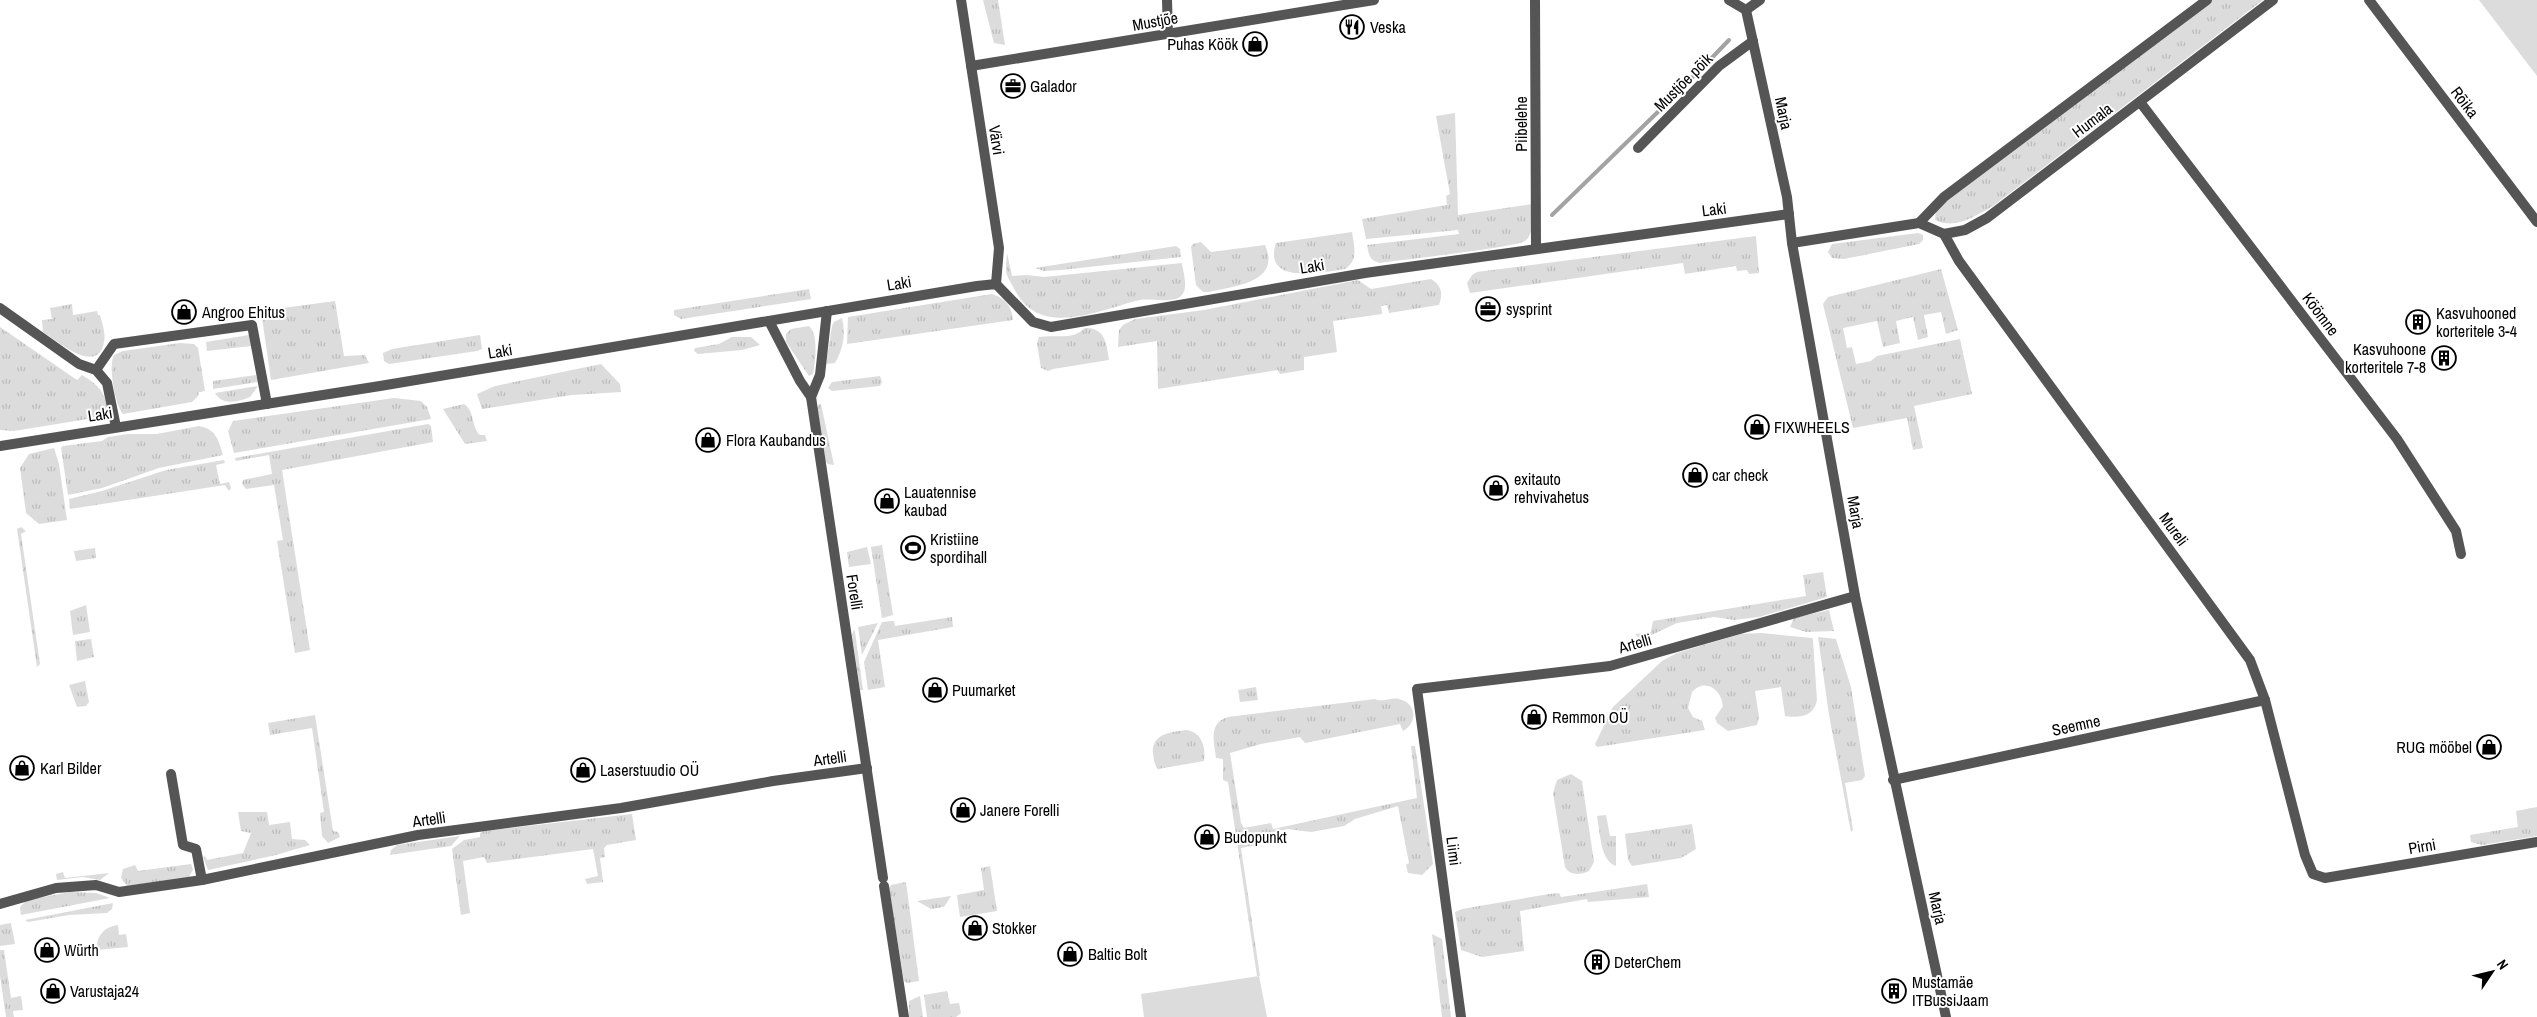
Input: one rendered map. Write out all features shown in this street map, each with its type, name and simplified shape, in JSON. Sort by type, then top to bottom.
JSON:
[{"type":"street","name":"Värvi","points":[[961,0],[999,248],[996,284]]},
{"type":"street","points":[[1167,0],[1168,33]]},
{"type":"street","name":"Mustjõe","points":[[971,66],[1374,0]]},
{"type":"street","name":"Piibelehe","points":[[1535,0],[1536,248]]},
{"type":"street","points":[[1728,0],[1746,10],[1760,0]]},
{"type":"street","name":"Humala","points":[[1919,223],[1944,197],[2207,0]]},
{"type":"street","name":"Humala","points":[[1944,234],[1966,230],[1987,218],[2274,0]]},
{"type":"street","name":"Rõika","points":[[2369,0],[2537,222]]},
{"type":"street","name":"Marja","points":[[1746,10],[1789,214],[1792,243],[1856,596],[1946,1017]]},
{"type":"street","name":"Mustjõe põik","points":[[1638,148],[1719,66],[1753,41]]},
{"type":"street","name":"Köömne","points":[[2140,102],[2397,439],[2456,531],[2461,554]]},
{"type":"street","name":"Laki","points":[[0,446],[996,284],[1033,322],[1051,327],[1285,286],[1536,248],[1789,214]]},
{"type":"street","points":[[1792,243],[1919,223],[1944,234]]},
{"type":"street","name":"Mureli","points":[[1944,234],[1959,262],[2226,624],[2250,660],[2265,700],[2305,855],[2312,874]]},
{"type":"street","points":[[0,308],[79,364],[96,370],[107,383],[116,427]]},
{"type":"street","points":[[811,397],[820,376],[826,311]]},
{"type":"street","name":"Forelli","points":[[769,321],[800,382],[811,397],[904,1017]]},
{"type":"street","points":[[96,370],[114,344],[252,325],[267,404]]},
{"type":"street","name":"Artelli","points":[[1417,689],[1610,666],[1856,596]]},
{"type":"street","name":"Liimi","points":[[1417,689],[1460,1017]]},
{"type":"street","name":"Seemne","points":[[1894,780],[2265,700]]},
{"type":"street","name":"Artelli","points":[[0,904],[56,888],[96,886],[119,892],[202,880],[418,835],[621,808],[772,781],[867,768]]},
{"type":"street","points":[[170,774],[183,845],[196,849],[202,880]]},
{"type":"street","name":"Pirni","points":[[2312,874],[2325,878],[2537,842]]},
{"type":"green space","points":[[983,0],[998,0],[1005,45],[994,43]]},
{"type":"green space","points":[[2212,0],[2263,0],[1993,206],[1958,223],[1943,223],[1935,220],[1936,209]]},
{"type":"green space","points":[[2479,0],[2537,0],[2537,76]]},
{"type":"green space","points":[[1455,113],[1458,215],[1532,204],[1532,224],[1528,238],[1518,244],[1481,250],[1380,263],[1372,259],[1367,245],[1459,234],[1458,230],[1366,239],[1362,219],[1447,205],[1446,196],[1450,194],[1436,116]]},
{"type":"green space","points":[[1352,232],[1355,252],[1352,261],[1345,269],[1297,273],[1286,271],[1278,266],[1274,257],[1276,243]]},
{"type":"green space","points":[[1918,233],[1923,235],[1923,240],[1919,244],[1844,259],[1832,258],[1828,252],[1832,244]]},
{"type":"green space","points":[[1756,236],[1759,273],[1749,274],[1747,270],[1737,271],[1736,266],[1685,274],[1683,263],[1470,293],[1467,283],[1472,275],[1477,272]]},
{"type":"green space","points":[[1201,242],[1211,252],[1265,245],[1268,258],[1267,268],[1261,275],[1242,285],[1203,292],[1196,285],[1191,247],[1193,244]]},
{"type":"green space","points":[[1176,246],[1180,249],[1181,257],[1061,270],[1044,271],[1035,268]]},
{"type":"green space","points":[[1007,253],[1012,276],[1044,277],[1182,263],[1185,289],[1181,296],[1172,300],[1140,300],[1090,314],[1056,318],[1041,314],[1027,306],[1016,292],[1007,274]]},
{"type":"green space","points":[[1941,269],[1958,330],[1946,334],[1941,312],[1924,315],[1928,337],[1918,340],[1913,317],[1896,321],[1900,343],[1883,347],[1877,321],[1843,328],[1847,348],[1852,347],[1856,364],[1871,361],[1877,356],[1960,339],[1972,394],[1914,406],[1923,448],[1913,450],[1907,418],[1853,428],[1823,304],[1828,297]]},
{"type":"green space","points":[[1431,279],[1441,290],[1439,305],[1389,313],[1387,305],[1381,306],[1382,314],[1333,321],[1337,352],[1304,357],[1304,370],[1280,374],[1278,370],[1158,389],[1157,341],[1118,347],[1119,330],[1123,325],[1135,319],[1204,310],[1358,280],[1371,289]]},
{"type":"green space","points":[[809,289],[811,299],[681,319],[674,315],[674,310]]},
{"type":"green space","points":[[992,294],[1007,303],[1013,320],[847,344],[848,317]]},
{"type":"green space","points":[[335,301],[344,356],[365,355],[369,363],[271,380],[261,311]]},
{"type":"green space","points":[[72,304],[73,315],[97,311],[98,315],[100,315],[104,328],[104,342],[100,352],[94,356],[76,353],[43,332],[42,320],[52,319],[50,308]]},
{"type":"green space","points":[[842,318],[844,336],[840,352],[835,363],[826,364],[832,326],[834,322]]},
{"type":"green space","points":[[809,326],[814,336],[816,349],[813,374],[809,376],[786,342],[786,334],[791,329]]},
{"type":"green space","points":[[0,327],[77,380],[82,375],[98,387],[102,391],[106,402],[106,416],[14,431],[0,430]]},
{"type":"green space","points":[[1085,328],[1097,330],[1104,338],[1109,360],[1048,371],[1041,368],[1037,344],[1039,337],[1069,336]]},
{"type":"green space","points":[[249,335],[251,346],[207,351],[206,342]]},
{"type":"green space","points":[[480,335],[482,349],[477,351],[389,364],[384,361],[383,353],[392,349]]},
{"type":"green space","points":[[732,337],[751,337],[760,345],[742,350],[698,354],[694,351],[695,348],[719,344]]},
{"type":"green space","points":[[180,343],[194,344],[198,348],[205,391],[199,392],[192,402],[123,414],[117,402],[113,385],[112,360],[114,355],[123,351]]},
{"type":"green space","points":[[601,364],[620,384],[621,392],[572,395],[482,409],[477,394],[495,386]]},
{"type":"green space","points":[[256,375],[258,382],[213,389],[213,381]]},
{"type":"green space","points":[[880,376],[882,382],[880,386],[832,391],[828,388],[832,382]]},
{"type":"green space","points":[[258,386],[250,397],[231,402],[222,400],[215,393]]},
{"type":"green space","points":[[394,398],[421,401],[427,407],[431,419],[234,453],[228,431],[233,421]]},
{"type":"green space","points":[[464,404],[470,411],[477,432],[480,435],[485,435],[487,441],[465,444],[443,409]]},
{"type":"green space","points":[[821,404],[834,465],[828,464],[825,461],[817,408]]},
{"type":"green space","points":[[428,424],[431,426],[433,442],[282,470],[310,650],[295,653],[277,541],[283,540],[274,485],[246,489],[242,484],[243,480],[272,474],[269,455],[236,461],[235,458]]},
{"type":"green space","points":[[199,426],[209,430],[216,436],[223,455],[159,468],[102,488],[68,495],[61,448],[63,446],[102,441],[108,437],[128,434],[157,434]]},
{"type":"green space","points":[[54,448],[59,464],[67,520],[39,524],[26,513],[20,468],[29,454]]},
{"type":"green space","points":[[224,460],[225,463],[216,465],[220,484],[229,482],[231,488],[229,491],[225,485],[70,509],[69,499],[102,491],[166,470]]},
{"type":"green space","points":[[21,527],[26,531],[21,534],[40,664],[37,667],[17,529]]},
{"type":"green space","points":[[882,545],[893,615],[882,618],[871,547]]},
{"type":"green space","points":[[867,547],[871,564],[849,567],[847,552]]},
{"type":"green space","points":[[95,548],[96,558],[76,561],[74,551]]},
{"type":"green space","points":[[1823,572],[1827,597],[1759,617],[1734,620],[1714,617],[1677,623],[1641,640],[1635,634],[1651,632],[1653,621],[1806,596],[1803,575]]},
{"type":"green space","points":[[86,605],[90,632],[73,635],[70,611]]},
{"type":"green space","points":[[1829,610],[1834,631],[1806,632],[1790,627],[1794,618]]},
{"type":"green space","points":[[952,617],[953,627],[878,640],[885,687],[868,690],[864,662],[882,622],[894,621],[895,626]]},
{"type":"green space","points":[[878,623],[862,655],[858,627]]},
{"type":"green space","points":[[854,629],[863,690],[860,690],[852,635]]},
{"type":"green space","points":[[1761,633],[1812,638],[1817,700],[1813,710],[1809,713],[1795,717],[1785,716],[1781,687],[1755,691],[1759,717],[1757,725],[1728,731],[1717,723],[1715,718],[1723,706],[1722,700],[1712,687],[1702,686],[1692,692],[1688,708],[1693,717],[1702,721],[1705,730],[1597,747],[1595,744],[1613,707],[1662,661],[1677,653],[1741,634]]},
{"type":"green space","points":[[1818,637],[1836,639],[1851,687],[1865,776],[1862,780],[1845,783],[1853,830],[1851,832],[1829,715]]},
{"type":"green space","points":[[91,639],[94,657],[77,661],[75,641]]},
{"type":"green space","points":[[85,681],[89,702],[86,706],[77,707],[69,685]]},
{"type":"green space","points":[[1256,687],[1258,700],[1240,702],[1238,690]]},
{"type":"green space","points":[[1375,699],[1399,699],[1410,705],[1413,719],[1408,728],[1403,731],[1400,724],[1305,743],[1300,737],[1261,744],[1230,753],[1241,823],[1244,828],[1271,823],[1273,829],[1417,798],[1411,746],[1415,746],[1433,864],[1422,875],[1408,873],[1406,865],[1409,863],[1398,806],[1355,819],[1344,826],[1311,832],[1288,829],[1254,836],[1255,845],[1241,848],[1260,976],[1257,976],[1228,782],[1223,780],[1223,759],[1216,758],[1215,728],[1217,724],[1228,717]]},
{"type":"green space","points":[[315,715],[333,831],[338,832],[340,837],[328,843],[322,836],[320,813],[324,812],[312,728],[270,735],[268,723]]},
{"type":"green space","points":[[1187,730],[1196,734],[1202,741],[1204,761],[1158,769],[1153,754],[1155,742],[1164,735]]},
{"type":"green space","points":[[1571,774],[1582,781],[1594,862],[1589,871],[1579,874],[1570,872],[1565,867],[1553,793],[1557,780]]},
{"type":"green space","points":[[2537,807],[2537,836],[2482,845],[2471,842],[2470,835],[2518,827],[2516,811]]},
{"type":"green space","points":[[238,812],[267,812],[269,825],[290,822],[292,839],[305,840],[310,845],[276,855],[208,870],[203,857],[205,856],[207,860],[243,853],[251,833],[241,831]]},
{"type":"green space","points":[[632,814],[636,840],[607,845],[604,848],[605,857],[600,858],[603,882],[587,884],[585,879],[598,876],[593,849],[487,863],[484,857],[463,861],[470,913],[461,915],[452,849],[464,840],[480,837],[480,833],[484,831]]},
{"type":"green space","points":[[1606,815],[1610,836],[1616,836],[1616,866],[1607,858],[1600,837],[1597,816]]},
{"type":"green space","points":[[1692,824],[1696,849],[1681,858],[1632,866],[1628,860],[1625,834]]},
{"type":"green space","points":[[460,836],[451,846],[390,855],[391,850],[397,845]]},
{"type":"green space","points":[[191,864],[193,870],[189,877],[127,886],[121,878],[123,869],[135,865],[138,871]]},
{"type":"green space","points":[[990,866],[997,911],[960,917],[957,895],[984,890],[981,868]]},
{"type":"green space","points":[[63,872],[65,878],[109,873],[100,880],[83,877],[57,880],[56,874]]},
{"type":"green space","points":[[906,882],[919,981],[907,983],[904,981],[889,889],[891,885]]},
{"type":"green space","points":[[1647,884],[1649,897],[1588,902],[1587,899],[1520,911],[1524,951],[1482,957],[1461,950],[1455,912],[1462,909],[1549,894],[1559,893],[1561,897]]},
{"type":"green space","points":[[70,892],[96,893],[110,898],[21,915],[20,907],[27,900]]},
{"type":"green space","points":[[951,896],[944,907],[931,909],[917,901]]},
{"type":"green space","points":[[113,903],[112,909],[107,913],[69,915],[28,922],[25,920]]},
{"type":"green space","points":[[11,923],[15,944],[0,946],[0,925]]},
{"type":"green space","points":[[118,925],[119,935],[126,934],[128,947],[97,950],[98,940],[102,933]]},
{"type":"green space","points":[[1432,934],[1442,939],[1451,1017],[1442,1017]]},
{"type":"green space","points":[[0,950],[4,950],[11,998],[21,996],[23,1010],[13,1011],[14,1017],[6,1017],[0,976]]},
{"type":"green space","points":[[1259,976],[1267,1017],[1144,1017],[1141,994]]},
{"type":"green space","points":[[947,991],[950,1004],[959,1003],[961,1013],[956,1017],[927,1017],[924,995]]},
{"type":"green space","points":[[920,996],[923,1017],[909,1017],[909,1001]]},
{"type":"waterway","points":[[1705,65],[1729,40]]},
{"type":"waterway","points":[[1670,99],[1697,73]]},
{"type":"waterway","points":[[1552,215],[1665,105]]},
{"type":"place","name":"Veska","points":[[1352,27]]},
{"type":"place","name":"Puhas Köök","points":[[1255,44]]},
{"type":"place","name":"Galador","points":[[1013,86]]},
{"type":"place","name":"sysprint","points":[[1488,309]]},
{"type":"place","name":"Angroo Ehitus","points":[[184,312]]},
{"type":"place","name":"Kasvuhooned korteritele 3-4","points":[[2418,322]]},
{"type":"place","name":"Kasvuhoone korteritele 7-8","points":[[2444,358]]},
{"type":"place","name":"FIXWHEELS","points":[[1757,427]]},
{"type":"place","name":"Flora Kaubandus","points":[[708,440]]},
{"type":"place","name":"car check","points":[[1695,475]]},
{"type":"place","name":"exitauto rehvivahetus","points":[[1496,488]]},
{"type":"place","name":"Lauatennise kaubad","points":[[887,501]]},
{"type":"place","name":"Kristiine spordihall","points":[[913,548]]},
{"type":"place","name":"Puumarket","points":[[935,690]]},
{"type":"place","name":"Remmon OÜ","points":[[1534,717]]},
{"type":"place","name":"RUG mööbel","points":[[2489,747]]},
{"type":"place","name":"Karl Bilder","points":[[22,768]]},
{"type":"place","name":"Laserstuudio OÜ","points":[[583,770]]},
{"type":"place","name":"Janere Forelli","points":[[963,810]]},
{"type":"place","name":"Budopunkt","points":[[1207,837]]},
{"type":"place","name":"Stokker","points":[[975,928]]},
{"type":"place","name":"Würth","points":[[47,950]]},
{"type":"place","name":"Baltic Bolt","points":[[1070,954]]},
{"type":"place","name":"DeterChem","points":[[1597,962]]},
{"type":"place","name":"Varustaja24","points":[[53,991]]},
{"type":"place","name":"Mustamäe ITBussiJaam","points":[[1894,991]]}]
